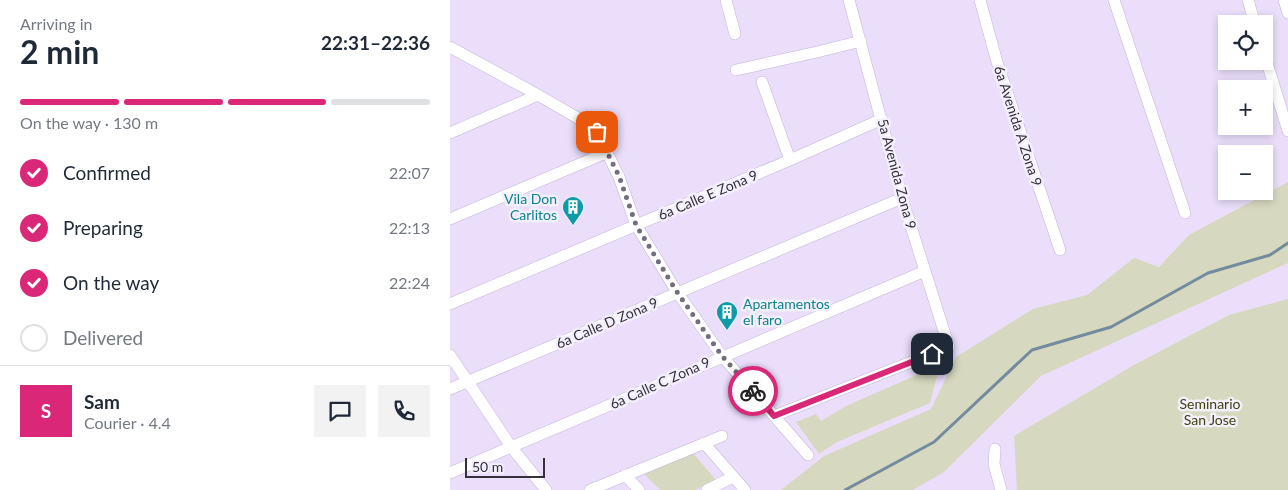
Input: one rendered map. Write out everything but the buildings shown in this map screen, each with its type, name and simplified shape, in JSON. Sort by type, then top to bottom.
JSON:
[{"type":"street","points":[[726,0],[735,34]]},
{"type":"street","name":"5a Avenida Zona 9","points":[[774,416],[949,347],[902,198],[849,0]]},
{"type":"street","name":"6a Avenida A Zona 9","points":[[980,0],[997,62],[1060,250]]},
{"type":"street","points":[[1114,0],[1185,213]]},
{"type":"street","points":[[1248,0],[1252,15]]},
{"type":"street","points":[[1284,0],[1288,13]]},
{"type":"street","points":[[736,70],[861,40]]},
{"type":"street","points":[[450,47],[538,94],[593,128],[601,137],[619,176],[636,225],[677,292],[722,356],[808,455]]},
{"type":"street","points":[[1269,70],[1288,131]]},
{"type":"street","points":[[762,82],[790,160]]},
{"type":"street","points":[[450,132],[538,94]]},
{"type":"street","name":"6a Calle E Zona 9","points":[[450,304],[790,160],[882,118]]},
{"type":"street","points":[[450,219],[608,152]]},
{"type":"street","name":"6a Calle D Zona 9","points":[[450,389],[902,198]]},
{"type":"street","name":"6a Calle C Zona 9","points":[[450,473],[925,271]]},
{"type":"street","points":[[450,355],[512,448],[546,490]]},
{"type":"street","points":[[590,490],[722,436]]},
{"type":"street","points":[[704,443],[745,490]]},
{"type":"street","points":[[995,449],[994,464],[1001,490]]},
{"type":"street","points":[[625,475],[639,490]]},
{"type":"street","points":[[708,490],[733,477]]},
{"type":"green space","points":[[1288,182],[1288,263],[1041,376],[944,472],[913,490],[781,490],[824,456],[931,409],[956,357],[1033,309],[1087,295],[1134,258],[1159,267],[1189,235],[1254,200],[1273,200],[1273,190]]},
{"type":"green space","name":"Seminario San Jose","points":[[1288,299],[1288,490],[1017,490],[1014,436],[1134,365],[1229,315]]},
{"type":"green space","points":[[935,367],[937,376],[930,403],[837,442],[819,454],[796,422],[816,414],[821,421],[846,406]]},
{"type":"green space","points":[[692,452],[716,480],[695,490],[660,490],[644,474]]},
{"type":"waterway","points":[[845,490],[934,442],[1032,350],[1111,327],[1208,273],[1270,255],[1288,243]]},
{"type":"way so far","points":[[597,132],[613,161],[636,225],[677,292],[722,356],[753,391]]},
{"type":"place","name":"Vila Don Carlitos","points":[[573,226]]},
{"type":"place","name":"Apartamentos el faro","points":[[727,331]]},
{"type":"route","points":[[753,391],[774,416],[932,354]]}]
